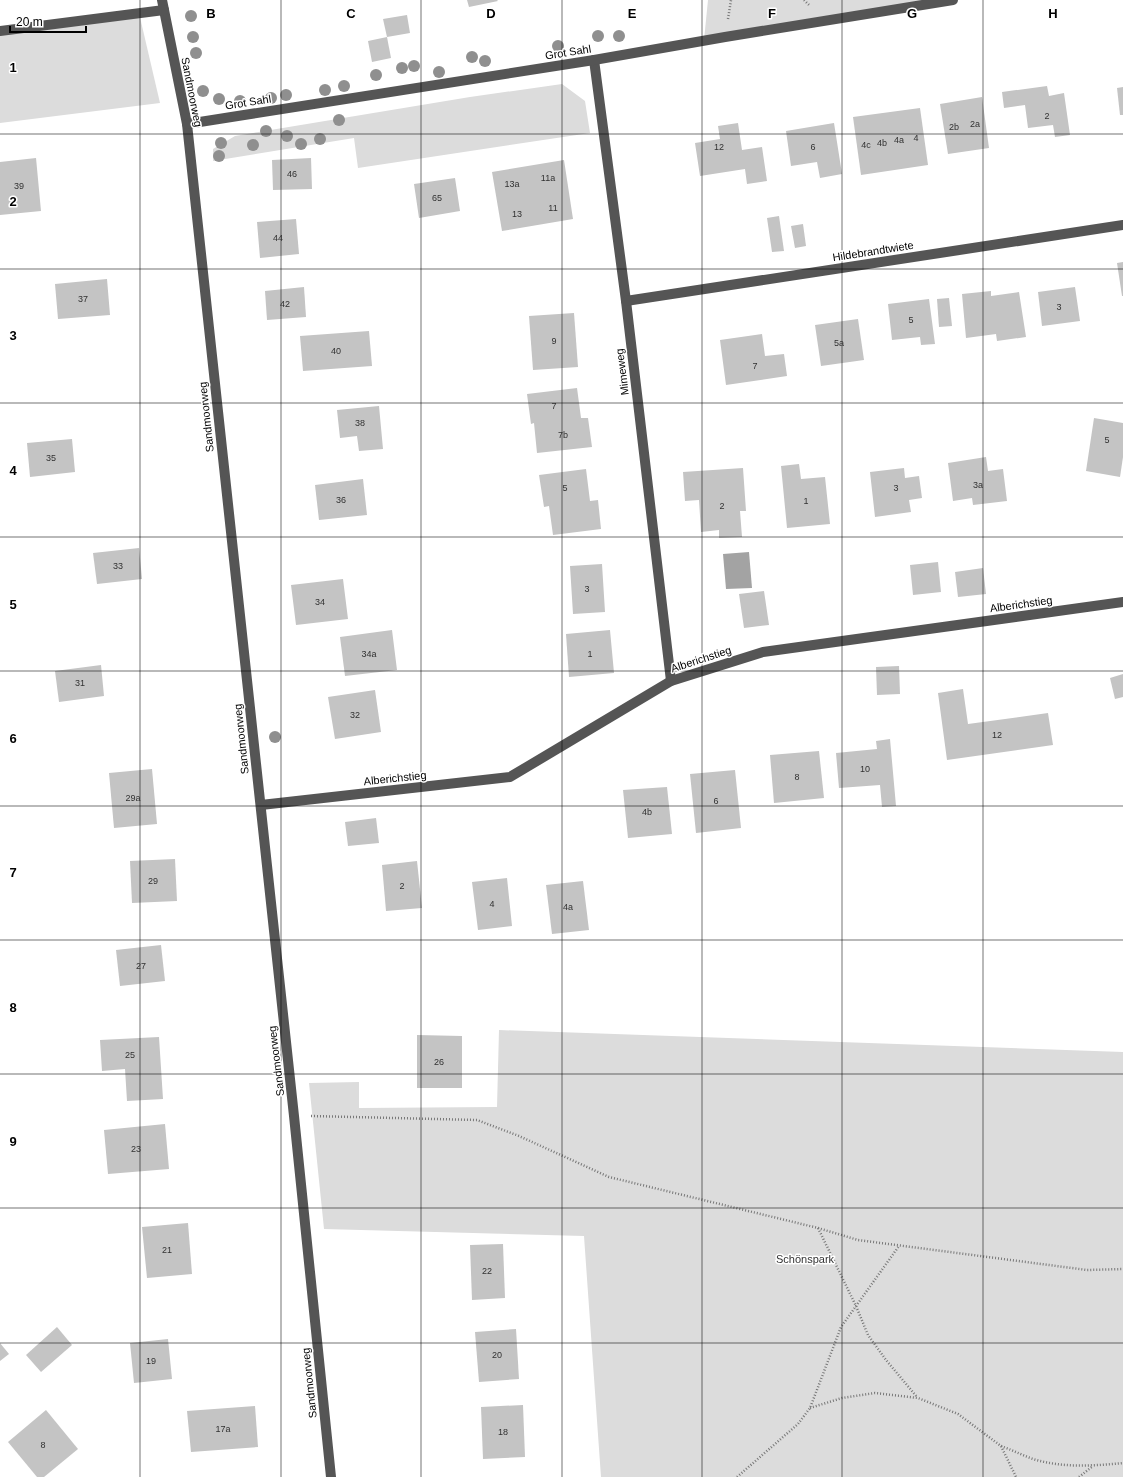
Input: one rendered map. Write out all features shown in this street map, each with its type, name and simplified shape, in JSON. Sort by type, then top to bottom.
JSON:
[{"type":"street","name":"Grot Sahl","points":[[187,124],[594,60],[953,0]]},
{"type":"street","points":[[0,31],[163,5]]},
{"type":"street","name":"Sandmoorweg","points":[[163,5],[187,124],[261,805],[331,1477]]},
{"type":"street","name":"Mimeweg","points":[[594,60],[626,301],[671,681]]},
{"type":"street","name":"Hildebrandtwiete","points":[[626,301],[1123,225]]},
{"type":"street","name":"Alberichstieg","points":[[261,805],[510,777],[671,681],[763,652],[1123,602]]},
{"type":"path","points":[[294,1116],[476,1120],[519,1136],[609,1176],[818,1228],[858,1240],[1087,1270],[1123,1269]]},
{"type":"path","points":[[818,1228],[856,1306],[868,1335],[886,1360],[918,1398]]},
{"type":"path","points":[[737,1477],[798,1424],[810,1408],[841,1327],[899,1246]]},
{"type":"path","points":[[810,1408],[842,1398],[876,1393],[918,1398],[958,1414],[1001,1446],[1034,1459],[1065,1465],[1094,1466],[1123,1462]]},
{"type":"path","points":[[1001,1446],[1016,1477]]},
{"type":"path","points":[[1079,1477],[1094,1466]]},
{"type":"green space","points":[[708,0],[949,0],[704,40]]},
{"type":"green space","points":[[139,13],[160,103],[0,123],[0,31]]},
{"type":"green space","points":[[562,84],[585,101],[590,133],[358,168],[354,138],[213,161],[213,149],[235,136],[470,97]]},
{"type":"green space","name":"Schönspark","points":[[499,1030],[1123,1052],[1123,1477],[601,1477],[584,1236],[324,1229],[309,1083],[359,1082],[359,1108],[497,1107]]},
{"type":"shaded area","points":[[749,552],[752,588],[726,589],[723,554]]},
{"type":"building","points":[[467,0],[497,0],[498,1],[469,7]]},
{"type":"building","points":[[407,15],[410,33],[387,37],[383,19]]},
{"type":"building","points":[[387,37],[391,58],[372,62],[368,41]]},
{"type":"building","points":[[1047,86],[1049,96],[1064,93],[1070,135],[1055,137],[1053,125],[1028,128],[1025,105],[1004,108],[1002,92]]},
{"type":"building","points":[[1123,87],[1123,115],[1120,115],[1117,88]]},
{"type":"building","points":[[982,97],[989,148],[948,154],[940,104]]},
{"type":"building","points":[[920,108],[928,165],[861,175],[853,117]]},
{"type":"building","points":[[738,123],[742,150],[762,147],[767,181],[747,184],[745,169],[700,176],[695,143],[720,139],[718,126]]},
{"type":"building","points":[[834,123],[842,174],[820,178],[817,162],[791,166],[786,131]]},
{"type":"building","points":[[36,158],[41,211],[0,215],[0,162]]},
{"type":"building","points":[[311,158],[312,189],[273,190],[272,160]]},
{"type":"building","points":[[564,160],[573,219],[502,231],[492,172]]},
{"type":"building","points":[[455,178],[460,211],[419,218],[414,184]]},
{"type":"building","points":[[779,216],[784,251],[772,252],[767,218]]},
{"type":"building","points":[[296,219],[299,254],[260,258],[257,222]]},
{"type":"building","points":[[803,224],[806,246],[795,248],[791,226]]},
{"type":"building","points":[[1123,262],[1123,296],[1122,296],[1117,263]]},
{"type":"building","points":[[107,279],[110,315],[58,319],[55,284]]},
{"type":"building","points":[[304,287],[306,317],[267,320],[265,291]]},
{"type":"building","points":[[1075,287],[1080,321],[1042,326],[1038,292]]},
{"type":"building","points":[[991,291],[991,296],[1019,292],[1026,337],[997,341],[996,334],[966,338],[962,294]]},
{"type":"building","points":[[949,298],[952,326],[939,327],[937,299]]},
{"type":"building","points":[[929,299],[935,344],[921,345],[920,337],[892,340],[888,304]]},
{"type":"building","points":[[574,313],[578,367],[533,370],[529,316]]},
{"type":"building","points":[[858,319],[864,360],[821,366],[815,325]]},
{"type":"building","points":[[369,331],[372,366],[303,371],[300,336]]},
{"type":"building","points":[[762,334],[765,356],[784,354],[787,376],[726,385],[720,340]]},
{"type":"building","points":[[577,388],[581,418],[588,418],[592,447],[537,453],[534,423],[531,424],[527,394]]},
{"type":"building","points":[[379,406],[383,449],[359,451],[357,436],[340,438],[337,410]]},
{"type":"building","points":[[1094,418],[1123,423],[1123,457],[1120,477],[1086,471]]},
{"type":"building","points":[[72,439],[75,472],[30,477],[27,443]]},
{"type":"building","points":[[986,457],[988,471],[1003,469],[1007,501],[973,505],[972,498],[953,501],[948,463]]},
{"type":"building","points":[[799,464],[801,479],[825,477],[830,524],[787,528],[781,466]]},
{"type":"building","points":[[743,468],[746,511],[740,511],[742,537],[719,538],[719,530],[701,532],[699,500],[685,501],[683,472]]},
{"type":"building","points":[[904,468],[905,478],[919,476],[922,498],[909,500],[911,512],[875,517],[870,472]]},
{"type":"building","points":[[586,469],[590,501],[598,500],[601,529],[553,535],[549,506],[544,507],[539,475]]},
{"type":"building","points":[[363,479],[367,515],[319,520],[315,485]]},
{"type":"building","points":[[139,548],[142,579],[97,584],[93,553]]},
{"type":"building","points":[[938,562],[941,592],[913,595],[910,565]]},
{"type":"building","points":[[602,564],[605,612],[573,614],[570,566]]},
{"type":"building","points":[[983,568],[986,594],[958,597],[955,572]]},
{"type":"building","points":[[343,579],[348,619],[296,625],[291,585]]},
{"type":"building","points":[[764,591],[769,625],[744,628],[739,594]]},
{"type":"building","points":[[392,630],[397,670],[345,676],[340,637]]},
{"type":"building","points":[[610,630],[614,673],[569,677],[566,634]]},
{"type":"building","points":[[101,665],[104,696],[59,702],[55,671]]},
{"type":"building","points":[[899,666],[900,694],[877,695],[876,667]]},
{"type":"building","points":[[1123,674],[1123,697],[1115,699],[1110,678]]},
{"type":"building","points":[[963,689],[968,724],[1048,713],[1053,745],[947,760],[938,693]]},
{"type":"building","points":[[375,690],[381,732],[335,739],[328,697]]},
{"type":"building","points":[[890,739],[896,806],[882,807],[880,785],[839,788],[836,753],[877,749],[876,741]]},
{"type":"building","points":[[819,751],[824,798],[774,803],[770,755]]},
{"type":"building","points":[[152,769],[157,824],[114,828],[109,773]]},
{"type":"building","points":[[735,770],[741,828],[696,833],[690,774]]},
{"type":"building","points":[[667,787],[672,834],[628,838],[623,790]]},
{"type":"building","points":[[376,818],[379,843],[348,846],[345,822]]},
{"type":"building","points":[[175,859],[177,901],[132,903],[130,861]]},
{"type":"building","points":[[417,861],[422,908],[386,911],[382,865]]},
{"type":"building","points":[[507,878],[512,926],[478,930],[472,882]]},
{"type":"building","points":[[583,881],[589,930],[552,934],[546,885]]},
{"type":"building","points":[[161,945],[165,981],[120,986],[116,950]]},
{"type":"building","points":[[417,1035],[462,1036],[462,1088],[417,1088]]},
{"type":"building","points":[[159,1037],[163,1099],[127,1101],[125,1069],[102,1071],[100,1040]]},
{"type":"building","points":[[165,1124],[169,1169],[108,1174],[104,1130]]},
{"type":"building","points":[[188,1223],[192,1274],[147,1278],[142,1227]]},
{"type":"building","points":[[503,1244],[505,1298],[472,1300],[470,1245]]},
{"type":"building","points":[[57,1327],[72,1345],[41,1372],[26,1355]]},
{"type":"building","points":[[516,1329],[519,1379],[479,1382],[475,1332]]},
{"type":"building","points":[[168,1339],[172,1379],[134,1383],[130,1343]]},
{"type":"building","points":[[0,1343],[9,1354],[0,1361]]},
{"type":"building","points":[[523,1405],[525,1457],[483,1459],[481,1407]]},
{"type":"building","points":[[255,1406],[258,1447],[191,1452],[187,1411]]},
{"type":"building","points":[[46,1410],[78,1449],[44,1477],[37,1477],[8,1442]]}]
